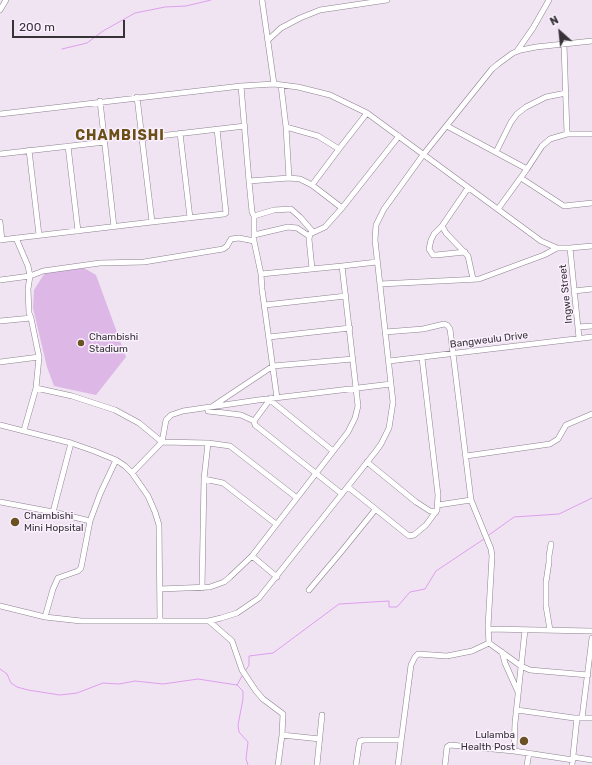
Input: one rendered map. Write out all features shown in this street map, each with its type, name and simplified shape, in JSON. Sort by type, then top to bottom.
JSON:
[{"type":"street","points":[[0,10],[6,0]]},
{"type":"street","points":[[262,0],[274,84]]},
{"type":"street","points":[[268,40],[281,28],[320,10],[387,0]]},
{"type":"street","points":[[516,52],[533,28],[549,0]]},
{"type":"street","points":[[0,606],[45,617],[81,621],[209,621],[225,617],[244,609],[259,598],[382,444],[389,428],[393,402],[375,232],[380,217],[423,155],[492,69],[505,58],[516,52],[536,47],[592,41]]},
{"type":"street","points":[[564,44],[567,134]]},
{"type":"street","points":[[0,114],[100,101],[241,86],[274,84],[298,87],[330,95],[367,113],[541,241],[557,248],[592,246]]},
{"type":"street","points":[[281,85],[286,127],[289,178]]},
{"type":"street","points":[[241,86],[249,182],[252,212],[254,216],[254,241],[262,274],[264,305],[272,366],[272,399],[254,421]]},
{"type":"street","points":[[496,152],[511,122],[517,114],[526,107],[546,97],[566,93]]},
{"type":"street","points":[[137,97],[152,222]]},
{"type":"street","points":[[100,101],[114,226]]},
{"type":"street","points":[[312,185],[367,113]]},
{"type":"street","points":[[142,138],[245,126]]},
{"type":"street","points":[[447,126],[527,169]]},
{"type":"street","points":[[286,127],[318,136],[340,149]]},
{"type":"street","points":[[0,222],[1,240],[224,214],[226,212],[217,129]]},
{"type":"street","points":[[180,133],[190,218]]},
{"type":"street","points":[[498,209],[546,142],[550,139],[567,134],[592,134]]},
{"type":"street","points":[[311,234],[325,227],[342,208],[399,136]]},
{"type":"street","points":[[0,154],[105,142]]},
{"type":"street","points":[[68,146],[78,231]]},
{"type":"street","points":[[29,150],[39,235]]},
{"type":"street","points":[[249,182],[289,178],[300,179],[312,185],[342,208]]},
{"type":"street","points":[[521,178],[564,206],[592,202]]},
{"type":"street","points":[[466,252],[436,255],[429,250],[431,240],[468,188]]},
{"type":"street","points":[[254,216],[274,210],[291,210],[300,216],[311,234],[312,269]]},
{"type":"street","points":[[442,226],[446,233],[466,252],[470,260],[473,279]]},
{"type":"street","points":[[254,235],[288,227],[298,228],[311,234]]},
{"type":"street","points":[[16,238],[27,260],[30,276],[28,288],[29,313],[39,357],[36,388],[24,430]]},
{"type":"street","points":[[0,280],[30,276],[43,271],[100,263],[144,262],[223,249],[227,246],[231,239],[234,238],[254,241]]},
{"type":"street","points":[[380,284],[473,279],[490,276],[544,255],[557,248]]},
{"type":"street","name":"Ingwe Street","points":[[570,248],[579,338]]},
{"type":"street","points":[[262,274],[377,262]]},
{"type":"street","points":[[160,589],[210,587],[224,582],[236,572],[252,556],[348,432],[355,418],[358,406],[342,266]]},
{"type":"street","points":[[574,291],[592,289]]},
{"type":"street","points":[[264,305],[346,296]]},
{"type":"street","points":[[0,322],[31,318]]},
{"type":"street","points":[[385,332],[423,329],[444,324],[450,329],[471,500],[492,549],[488,629],[489,643]]},
{"type":"street","points":[[578,327],[592,326]]},
{"type":"street","points":[[269,337],[350,328]]},
{"type":"street","name":"Bangweulu Drive","points":[[389,361],[592,337]]},
{"type":"street","points":[[0,362],[39,357]]},
{"type":"street","points":[[209,410],[272,366],[353,358]]},
{"type":"street","points":[[348,487],[407,535],[411,536],[417,533],[426,525],[436,512],[438,506],[438,495],[422,358]]},
{"type":"street","points":[[132,473],[162,442],[166,420],[171,415],[183,411],[209,410],[272,399],[391,384]]},
{"type":"street","points":[[36,388],[72,396],[115,410],[139,423],[162,442],[208,443],[230,446],[297,498]]},
{"type":"street","points":[[272,399],[333,451]]},
{"type":"street","points":[[209,410],[241,415],[254,421],[255,425],[342,494]]},
{"type":"street","points":[[466,456],[550,444],[558,439],[566,425],[592,414]]},
{"type":"street","points":[[0,424],[71,443],[116,460],[132,473],[148,496],[158,519],[160,532],[160,621]]},
{"type":"street","points":[[53,512],[71,443]]},
{"type":"street","points":[[202,588],[204,479],[208,443]]},
{"type":"street","points":[[45,617],[53,589],[58,578],[78,571],[81,568],[90,521],[100,494],[116,460]]},
{"type":"street","points":[[367,462],[416,502],[430,511],[436,512]]},
{"type":"street","points":[[204,479],[223,483],[276,524]]},
{"type":"street","points":[[438,506],[471,500]]},
{"type":"street","points":[[0,502],[90,521]]},
{"type":"street","points":[[309,590],[375,510]]},
{"type":"street","points":[[550,630],[546,606],[546,582],[549,562],[548,556],[551,544]]},
{"type":"street","points":[[252,556],[277,577]]},
{"type":"street","points":[[209,621],[232,642],[242,670],[256,691],[263,699],[282,712],[284,717],[278,765]]},
{"type":"street","points":[[488,629],[592,632]]},
{"type":"street","points":[[514,751],[514,735],[525,630]]},
{"type":"street","points":[[573,761],[588,675],[592,638]]},
{"type":"street","points":[[489,643],[521,666],[530,670],[588,675]]},
{"type":"street","points":[[398,765],[411,665],[414,657],[418,654],[447,656],[472,651],[489,643]]},
{"type":"street","points":[[502,652],[504,663],[518,693]]},
{"type":"street","points":[[517,710],[580,718],[592,718]]},
{"type":"street","points":[[317,765],[322,715]]},
{"type":"street","points":[[282,735],[320,739]]},
{"type":"street","points":[[356,765],[360,741],[401,740]]},
{"type":"street","points":[[445,765],[447,747],[450,745],[514,751],[573,761],[592,760]]},
{"type":"street","points":[[527,765],[529,754]]},
{"type":"shaded area","name":"Chambishi Stadium","points":[[84,268],[96,275],[126,357],[96,395],[54,386],[47,367],[33,308],[34,290],[46,271]]},
{"type":"waterway","points":[[62,49],[87,43],[103,31],[135,13],[165,7],[186,6],[211,0]]},
{"type":"waterway","points":[[489,535],[514,517],[559,514],[592,498]]},
{"type":"waterway","points":[[246,670],[249,665],[249,656],[273,653],[339,604],[389,601],[389,607],[397,607],[410,592],[425,589],[436,571],[484,539]]},
{"type":"waterway","points":[[0,669],[7,674],[11,683],[17,687],[60,695],[77,693],[103,683],[119,684],[135,681],[163,684],[198,679],[237,685],[242,676]]},
{"type":"waterway","points":[[237,685],[243,691],[238,725],[239,732],[248,742],[246,759],[248,765]]},
{"type":"place","name":"Chambishi Stadium","points":[[81,343]]},
{"type":"place","name":"Chambishi Mini Hopsital","points":[[15,522]]},
{"type":"place","name":"Lulamba Health Post","points":[[524,741]]},
{"type":"district","name":"CHAMBISHI","points":[[120,136]]}]
